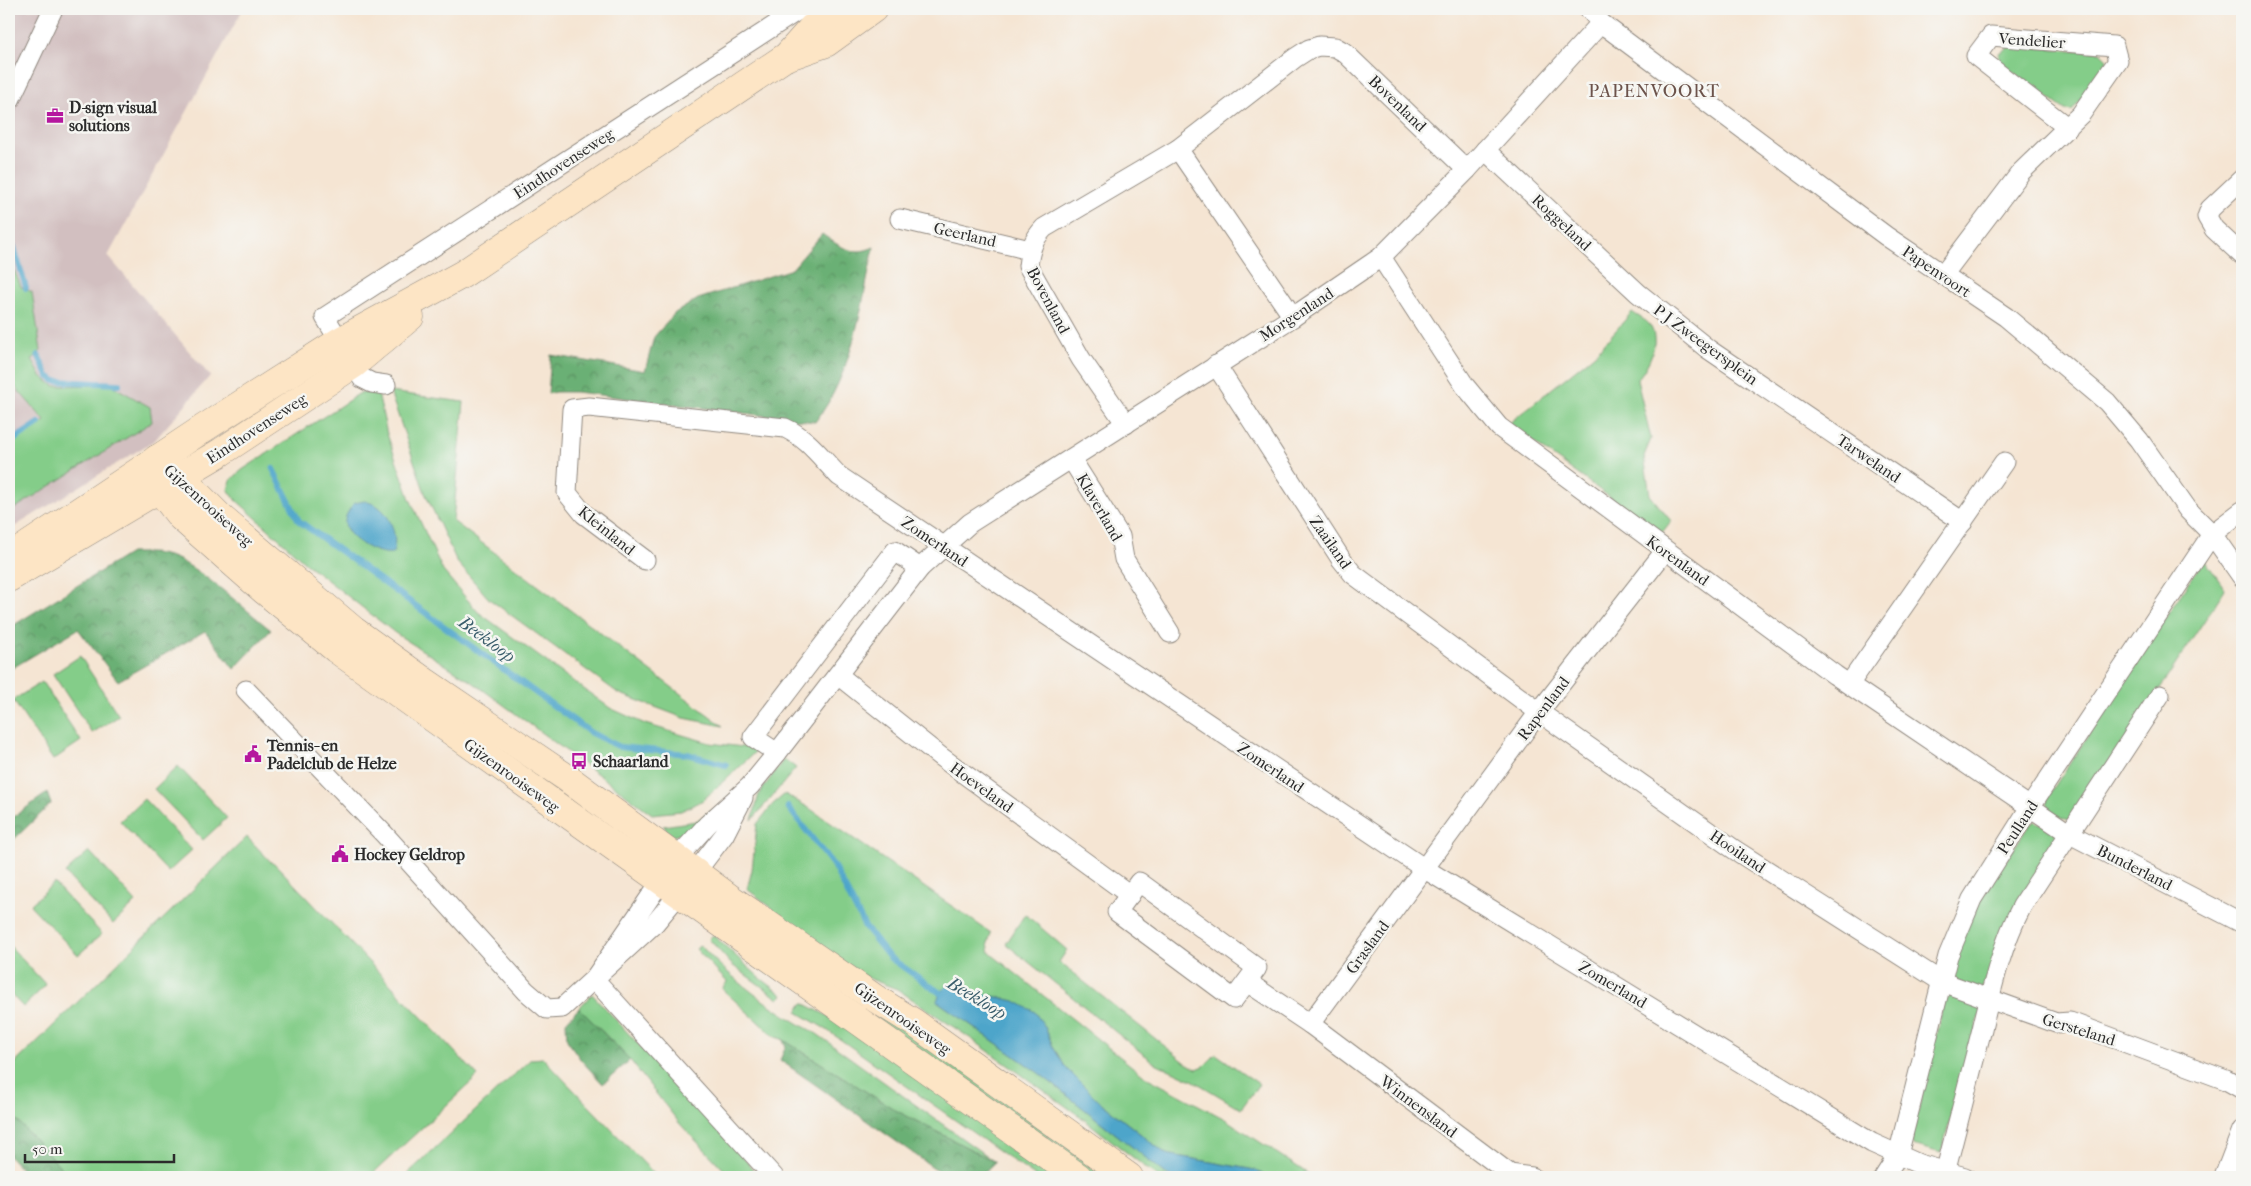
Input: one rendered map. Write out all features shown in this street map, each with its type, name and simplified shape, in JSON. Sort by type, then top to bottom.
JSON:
[{"type":"main road","name":"Eindhovenseweg","points":[[9,578],[221,452],[347,352],[787,56],[812,28],[843,20],[873,9]]},
{"type":"main road","name":"Eindhovenseweg","points":[[9,558],[157,459],[347,352]]},
{"type":"main road","name":"Gijzenrooiseweg","points":[[157,459],[170,483],[181,517],[336,649],[1078,1177]]},
{"type":"main road","name":"Gijzenrooiseweg","points":[[170,483],[222,519],[354,630],[424,681],[567,778],[731,899],[865,992],[913,1022],[1130,1177]]},
{"type":"street","points":[[9,102],[53,9]]},
{"type":"street","name":"Eindhovenseweg","points":[[347,352],[325,318],[800,9]]},
{"type":"street","name":"Papenvoort","points":[[1589,9],[1601,23],[1886,236],[2006,317],[2107,402],[2139,440],[2188,510],[2212,534],[2242,577]]},
{"type":"street","name":"Morgenland","points":[[942,546],[970,523],[1072,460],[1216,365],[1293,317],[1381,257],[1467,170],[1601,23]]},
{"type":"street","name":"Vendelier","points":[[1943,275],[2021,172],[2068,128],[2081,114],[2118,61],[2114,46],[1991,36],[1976,56],[2068,128]]},
{"type":"street","name":"Bovenland","points":[[1126,424],[1081,359],[1028,266],[1030,250],[1035,238],[1044,228],[1178,149],[1295,58],[1319,46],[1335,47],[1344,52],[1467,170]]},
{"type":"street","points":[[1178,149],[1293,317]]},
{"type":"street","name":"Roggeland","points":[[1485,150],[1638,293]]},
{"type":"street","points":[[2242,179],[2210,209],[2207,217],[2214,229],[2242,256]]},
{"type":"street","name":"Geerland","points":[[900,220],[1030,250]]},
{"type":"street","name":"Korenland","points":[[1381,257],[1465,386],[1499,427],[1835,675],[1850,683],[2030,807]]},
{"type":"street","name":"P J Zweegersplein","points":[[1638,293],[1708,349],[1775,394]]},
{"type":"street","points":[[347,352],[362,378],[372,383],[386,385]]},
{"type":"street","name":"Zaailand","points":[[1216,365],[1341,559],[1353,574],[1372,590],[1539,712]]},
{"type":"street","name":"Tarweland","points":[[1775,394],[1963,522]]},
{"type":"street","name":"Zomerland","points":[[572,409],[589,407],[785,428],[809,442],[839,476],[1425,869],[1872,1143],[1945,1174],[1965,1177]]},
{"type":"street","name":"Kleinland","points":[[572,409],[567,493],[584,514],[645,560]]},
{"type":"street","name":"Klaverland","points":[[1072,460],[1120,536],[1124,559],[1170,632]]},
{"type":"street","points":[[1850,683],[2004,462]]},
{"type":"street","name":"Peulland","points":[[1898,1155],[1948,956],[1972,899],[2030,807],[2212,534],[2242,511]]},
{"type":"street","points":[[246,690],[384,834],[526,991],[547,1009],[562,1008],[646,933],[708,824],[750,786],[920,568],[942,546]]},
{"type":"street","name":"Rapenland","points":[[1425,869],[1539,712],[1665,550]]},
{"type":"street","points":[[777,753],[753,737],[894,552],[920,568]]},
{"type":"street","name":"Hoeveland","points":[[838,674],[941,757],[1130,895]]},
{"type":"street","points":[[1945,1174],[1989,999],[2005,942],[2012,925],[2022,906],[2160,695]]},
{"type":"street","name":"Hooiland","points":[[1539,712],[1734,850],[1942,982]]},
{"type":"street","name":"Bunderland","points":[[2030,807],[2070,834],[2242,923]]},
{"type":"street","name":"Grasland","points":[[1310,1024],[1425,869]]},
{"type":"street","points":[[1139,882],[1257,968],[1234,998],[1116,912],[1130,895],[1139,882]]},
{"type":"street","points":[[594,979],[774,1177]]},
{"type":"street","points":[[1247,982],[1310,1024]]},
{"type":"street","name":"Gersteland","points":[[1942,982],[2056,1023],[2070,1022],[2226,1080],[2242,1089]]},
{"type":"street","name":"Winnensland","points":[[1310,1024],[1510,1174],[1532,1177]]},
{"type":"street","points":[[2224,1177],[2242,1130]]},
{"type":"street","points":[[1884,1177],[1898,1155]]},
{"type":"shaded area","points":[[9,9],[243,9],[108,256],[210,376],[155,440],[9,530]]},
{"type":"green space","points":[[2010,46],[2100,52],[2107,59],[2106,67],[2072,111],[2065,110],[1999,62],[1999,53]]},
{"type":"green space","points":[[822,234],[846,249],[859,251],[874,247],[860,316],[847,361],[828,403],[815,422],[576,392],[548,394],[551,355],[645,371],[654,337],[675,313],[698,299],[792,269]]},
{"type":"green space","points":[[9,258],[21,287],[32,292],[41,351],[32,360],[41,376],[54,386],[111,385],[150,407],[152,422],[9,512],[9,445],[45,421],[9,380]]},
{"type":"green space","points":[[1632,312],[1649,324],[1654,338],[1652,354],[1637,380],[1651,439],[1644,456],[1650,495],[1671,521],[1661,534],[1508,424],[1595,354]]},
{"type":"green space","points":[[390,392],[464,402],[453,521],[723,726],[684,718],[618,693],[489,599],[457,562],[425,493]]},
{"type":"green space","points":[[360,393],[378,393],[387,434],[410,499],[443,571],[478,612],[610,708],[645,724],[710,743],[751,748],[755,752],[703,800],[681,811],[652,814],[471,681],[395,633],[308,565],[235,499],[228,489],[231,480],[242,470]]},
{"type":"green space","points":[[130,553],[159,554],[179,560],[206,577],[271,630],[234,669],[205,631],[118,681],[78,629],[9,670],[9,628]]},
{"type":"green space","points":[[2204,559],[2225,589],[2074,820],[2064,819],[2055,815],[2049,808],[2047,798]]},
{"type":"green space","points":[[80,656],[119,716],[92,733],[53,674]]},
{"type":"green space","points":[[42,682],[81,741],[53,760],[13,700]]},
{"type":"green space","points":[[784,759],[796,768],[752,820],[759,794]]},
{"type":"green space","points":[[178,766],[227,818],[203,840],[154,789]]},
{"type":"green space","points":[[47,793],[51,804],[9,844],[9,820]]},
{"type":"green space","points":[[785,794],[809,808],[991,933],[988,943],[990,953],[1144,1076],[1225,1119],[1313,1177],[1267,1177],[1255,1170],[1166,1154],[1100,1102],[1066,1068],[1053,1047],[1045,1027],[1015,1001],[947,986],[937,1001],[1040,1074],[1170,1177],[1158,1177],[1081,1117],[970,1038],[897,989],[860,975],[747,889],[752,870],[757,824],[773,804]]},
{"type":"green space","points":[[144,799],[192,850],[168,872],[120,821]]},
{"type":"green space","points":[[717,807],[693,831],[673,836],[663,826],[696,821]]},
{"type":"green space","points":[[2035,821],[2058,832],[2059,841],[1981,990],[1958,982],[1952,975],[1962,937],[1983,897],[2029,825]]},
{"type":"green space","points":[[247,837],[478,1076],[369,1177],[70,1177],[9,1112],[9,1069]]},
{"type":"green space","points":[[89,851],[136,902],[113,924],[65,873]]},
{"type":"green space","points":[[54,883],[102,934],[78,955],[30,905]]},
{"type":"green space","points":[[1025,914],[1067,950],[1059,962],[1186,1063],[1197,1069],[1204,1066],[1216,1054],[1259,1084],[1241,1109],[1194,1081],[1153,1062],[1006,944]]},
{"type":"green space","points":[[713,935],[759,977],[783,995],[779,999],[732,965],[709,939]]},
{"type":"green space","points":[[9,945],[46,985],[23,1007],[9,992]]},
{"type":"green space","points":[[700,945],[726,971],[754,994],[817,1034],[995,1162],[897,1111],[782,1039],[775,1037],[722,989],[727,982],[696,949]]},
{"type":"green space","points":[[592,994],[761,1177],[731,1177],[680,1124],[630,1060],[579,1008]]},
{"type":"green space","points":[[1951,995],[1977,1002],[1981,1011],[1941,1153],[1912,1145],[1912,1137],[1944,1001]]},
{"type":"green space","points":[[847,1002],[886,1012],[1112,1177],[1090,1177]]},
{"type":"green space","points":[[803,1003],[859,1032],[1066,1177],[1036,1177],[824,1028],[797,1012]]},
{"type":"green space","points":[[579,1008],[630,1060],[603,1084],[581,1060],[567,1040],[566,1022]]},
{"type":"green space","points":[[782,1039],[897,1111],[995,1162],[979,1177],[947,1177],[780,1060],[786,1046]]},
{"type":"green space","points":[[543,1058],[657,1177],[404,1177],[531,1059]]},
{"type":"green space","points":[[9,1112],[70,1177],[29,1177],[9,1156]]},
{"type":"water","points":[[365,501],[378,507],[388,517],[395,541],[393,553],[380,552],[364,546],[347,530],[345,521],[349,510],[354,503]]},
{"type":"water","points":[[947,986],[1015,1001],[1035,1012],[1066,1068],[1100,1102],[1166,1154],[1255,1170],[1267,1177],[1170,1177],[1040,1074],[937,1001],[940,992]]},
{"type":"waterway","name":"Beekloop","points":[[9,241],[14,247],[26,288]]},
{"type":"waterway","name":"Beekloop","points":[[38,355],[48,376],[55,381],[119,384]]},
{"type":"waterway","points":[[9,443],[39,423]]},
{"type":"waterway","name":"Beekloop","points":[[273,469],[299,521],[591,733],[620,747],[687,754],[726,765]]},
{"type":"waterway","name":"Beekloop","points":[[788,807],[833,865],[865,927],[889,957],[946,997]]},
{"type":"place","name":"D-sign visual solutions","points":[[55,116]]},
{"type":"place","name":"Tennis- en Padelclub de Helze","points":[[253,754]]},
{"type":"place","name":"Schaarland","points":[[579,761]]},
{"type":"place","name":"Hockey Geldrop","points":[[340,854]]},
{"type":"district","name":"PAPENVOORT","points":[[1654,91]]}]
